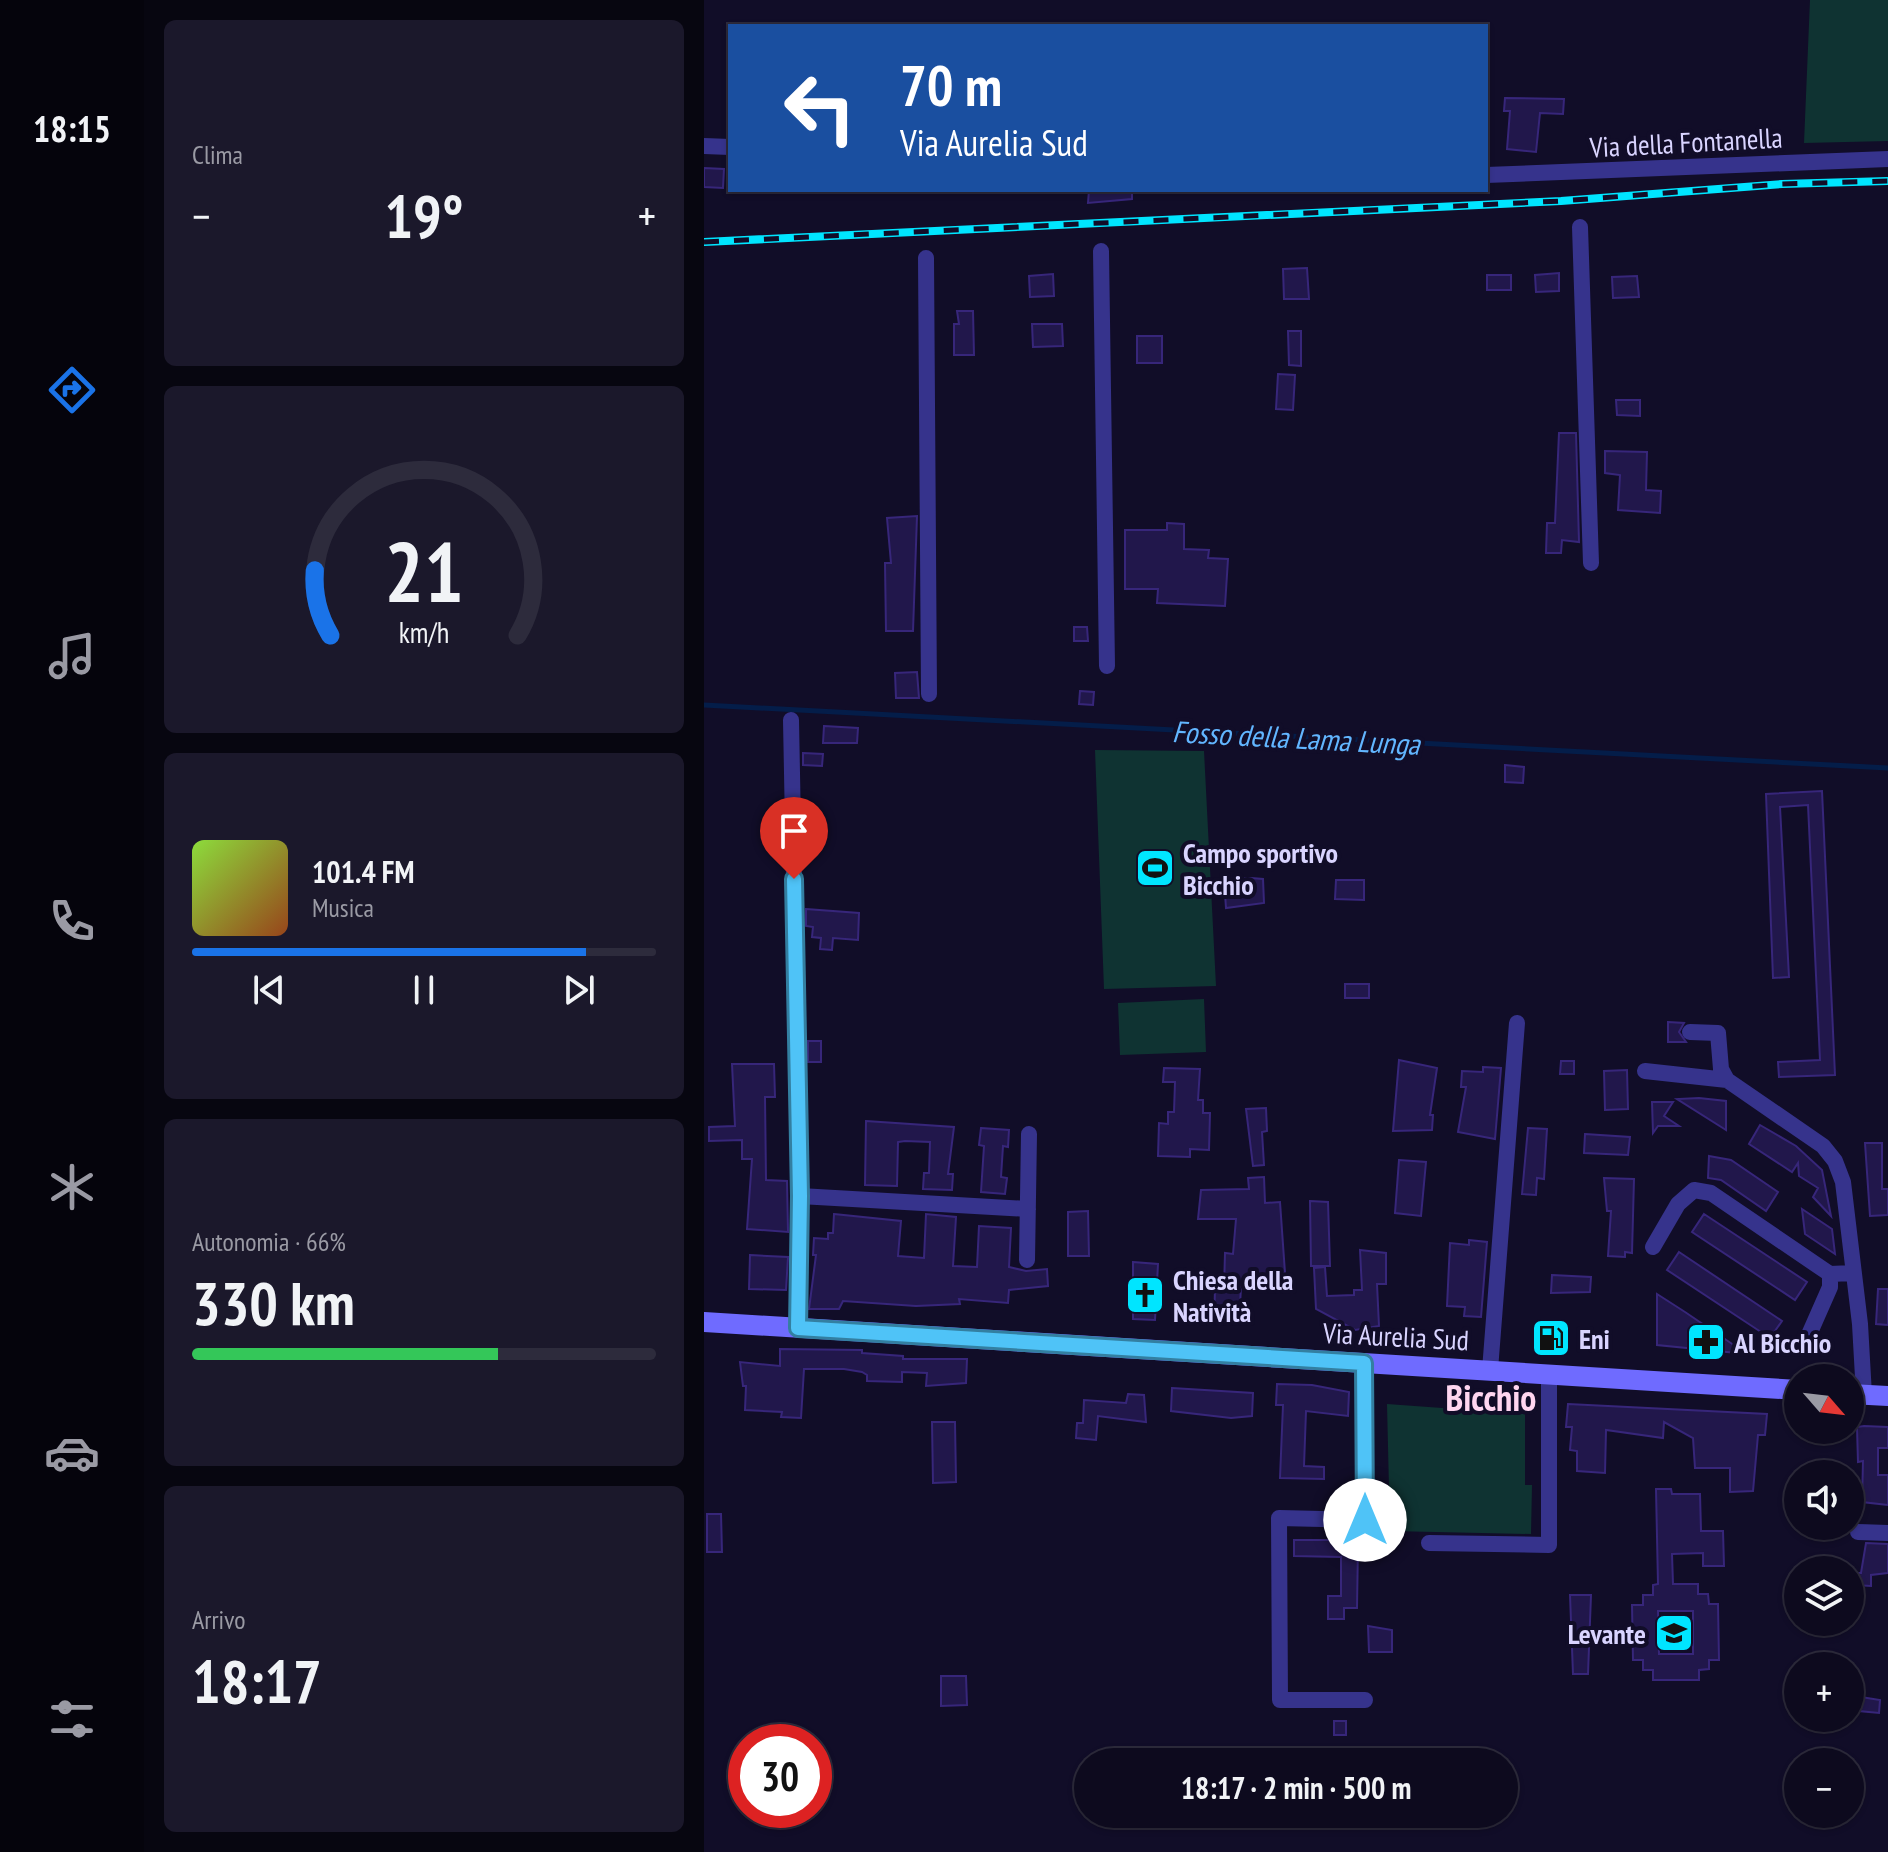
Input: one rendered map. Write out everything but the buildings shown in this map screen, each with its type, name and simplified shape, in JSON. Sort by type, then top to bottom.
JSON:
[{"type":"main road","name":"Via Aurelia Sud","points":[[704,1322],[1784,1389]]},
{"type":"main road","points":[[1864,1394],[1888,1396]]},
{"type":"street","points":[[704,146],[728,147]]},
{"type":"street","name":"Via della Fontanella","points":[[1488,175],[1888,159]]},
{"type":"street","points":[[1580,227],[1591,563]]},
{"type":"street","points":[[1101,251],[1107,666]]},
{"type":"street","points":[[926,258],[929,694]]},
{"type":"street","points":[[791,720],[800,1196],[798,1328]]},
{"type":"street","points":[[1490,1370],[1517,1023]]},
{"type":"street","points":[[1690,1032],[1718,1033],[1721,1069],[1727,1080]]},
{"type":"street","points":[[1645,1071],[1727,1080],[1794,1124],[1835,1161],[1843,1182],[1853,1273],[1856,1364]]},
{"type":"street","points":[[1027,1260],[1029,1134]]},
{"type":"street","points":[[1653,1247],[1678,1204],[1694,1190],[1711,1193],[1830,1274],[1853,1273]]},
{"type":"street","points":[[800,1196],[1028,1209]]},
{"type":"street","points":[[1804,1346],[1830,1287],[1830,1274]]},
{"type":"street","points":[[1364,1363],[1365,1520],[1279,1518],[1280,1700],[1365,1700]]},
{"type":"street","points":[[1429,1543],[1549,1545],[1549,1374]]},
{"type":"street","points":[[1864,1532],[1888,1533]]},
{"type":"green space","points":[[1810,0],[1888,0],[1888,141],[1804,143]]},
{"type":"green space","name":"Campo sportivo Bicchio","points":[[1095,750],[1204,751],[1216,986],[1104,989]]},
{"type":"green space","points":[[1204,999],[1206,1052],[1120,1055],[1118,1003]]},
{"type":"green space","points":[[1387,1404],[1525,1414],[1525,1485],[1532,1485],[1531,1534],[1390,1531]]},
{"type":"waterway","name":"Fosso della Lama Lunga","points":[[704,705],[1888,768]]},
{"type":"railway","points":[[704,242],[1561,201],[1782,184],[1888,181]]},
{"type":"place","name":"Campo sportivo Bicchio","points":[[1155,868]]},
{"type":"place","name":"Chiesa della Natività","points":[[1145,1295]]},
{"type":"place","name":"Eni","points":[[1551,1338]]},
{"type":"place","name":"Al Bicchio","points":[[1706,1342]]},
{"type":"place","name":"Levante","points":[[1674,1633]]},
{"type":"district","name":"Bicchio","points":[[1491,1397]]},
{"type":"route","points":[[794,879],[800,1196],[798,1328],[1364,1363],[1365,1520]]}]
